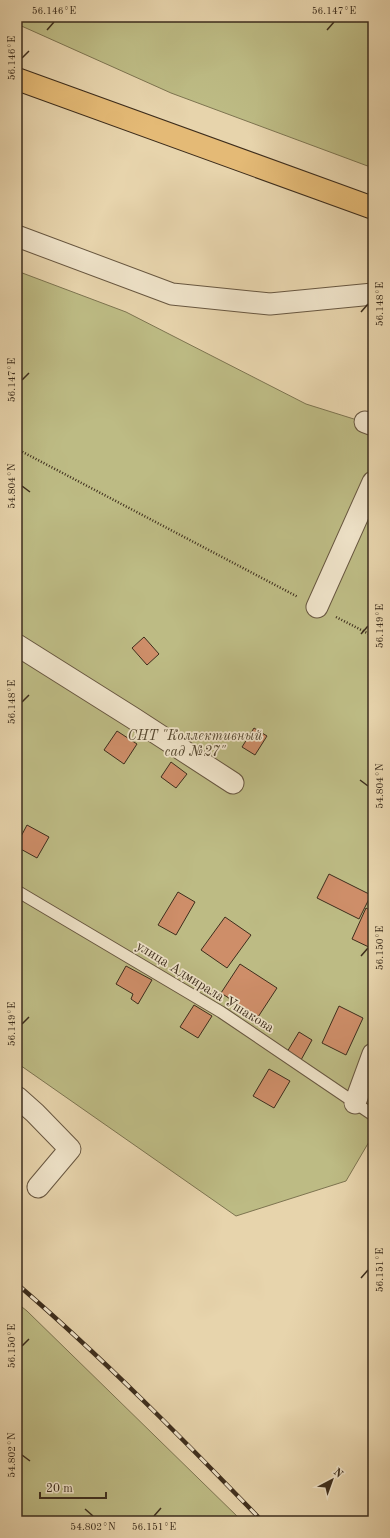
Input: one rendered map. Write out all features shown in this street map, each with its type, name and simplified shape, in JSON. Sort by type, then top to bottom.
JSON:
[{"type":"main road","points":[[17,79],[373,208]]},
{"type":"street","points":[[17,236],[172,294],[270,304],[373,294]]},
{"type":"street","points":[[317,607],[373,482]]},
{"type":"street","points":[[17,645],[233,783]]},
{"type":"street","points":[[355,1103],[373,1054]]},
{"type":"street","points":[[17,1097],[36,1113],[70,1149],[38,1187]]},
{"type":"lane","name":"улица Адмирала Ушакова","points":[[17,890],[221,1012],[373,1115]]},
{"type":"path","points":[[17,449],[373,636]]},
{"type":"green space","points":[[17,17],[373,17],[373,168],[171,93],[17,24]]},
{"type":"green space","name":"СНТ \"Коллективный сад №27\"","points":[[17,271],[126,312],[306,404],[373,425],[373,1135],[346,1181],[236,1216],[17,1063]]},
{"type":"green space","points":[[17,1303],[27,1311],[242,1521],[17,1521]]},
{"type":"building","points":[[144,637],[159,654],[147,665],[132,648]]},
{"type":"building","points":[[254,728],[267,736],[255,755],[242,747]]},
{"type":"building","points":[[117,731],[137,744],[124,764],[104,750]]},
{"type":"building","points":[[171,762],[187,774],[176,788],[161,777]]},
{"type":"building","points":[[27,825],[49,837],[37,858],[17,847],[17,844]]},
{"type":"building","points":[[329,874],[371,895],[359,919],[317,898]]},
{"type":"building","points":[[178,892],[195,902],[176,935],[158,925]]},
{"type":"building","points":[[366,908],[373,912],[373,949],[352,939]]},
{"type":"building","points":[[225,917],[251,935],[227,968],[201,950]]},
{"type":"building","points":[[240,964],[277,988],[258,1017],[221,993]]},
{"type":"building","points":[[126,966],[152,980],[138,1004],[131,999],[133,994],[116,984]]},
{"type":"building","points":[[194,1005],[212,1016],[198,1038],[180,1027]]},
{"type":"building","points":[[339,1006],[363,1018],[346,1055],[322,1043]]},
{"type":"building","points":[[299,1032],[312,1040],[301,1060],[287,1052]]},
{"type":"building","points":[[269,1069],[290,1081],[274,1108],[253,1096]]},
{"type":"railway","points":[[17,1284],[49,1312],[142,1400],[262,1521]]}]
